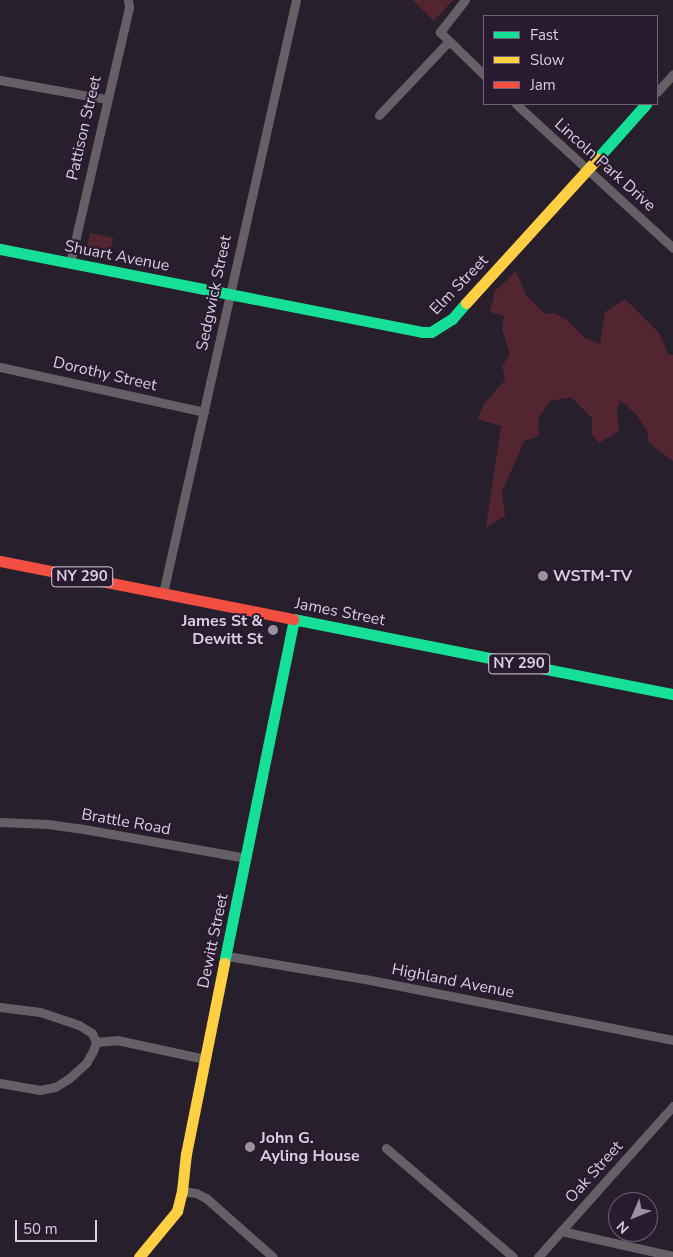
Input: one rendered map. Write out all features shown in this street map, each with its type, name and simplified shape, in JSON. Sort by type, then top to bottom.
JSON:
[{"type":"street","name":"Pattison Street","points":[[70,263],[128,7],[128,0]]},
{"type":"street","name":"Sedgwick Street","points":[[163,594],[228,295],[296,0]]},
{"type":"street","points":[[465,0],[440,32],[448,42],[483,74]]},
{"type":"street","points":[[379,115],[448,42]]},
{"type":"street","points":[[658,91],[673,74]]},
{"type":"street","points":[[0,80],[106,99]]},
{"type":"street","name":"Lincoln Park Drive","points":[[517,105],[673,248]]},
{"type":"street","name":"Elm Street","points":[[228,295],[422,332],[431,332],[441,328],[452,319],[645,105]]},
{"type":"street","name":"Shuart Avenue","points":[[0,249],[228,295]]},
{"type":"street","name":"Dorothy Street","points":[[0,367],[204,412]]},
{"type":"street","name":"James Street","points":[[0,561],[673,694]]},
{"type":"street","name":"Dewitt Street","points":[[139,1257],[177,1210],[182,1191],[186,1154],[294,619]]},
{"type":"street","name":"Brattle Road","points":[[0,822],[48,824],[86,829],[246,858]]},
{"type":"street","name":"Highland Avenue","points":[[227,956],[365,979],[673,1040]]},
{"type":"street","points":[[0,1007],[40,1012],[79,1026],[92,1033],[96,1042],[94,1051],[86,1062],[68,1079],[55,1087],[40,1090],[0,1083]]},
{"type":"street","points":[[96,1042],[117,1040],[205,1059]]},
{"type":"street","name":"Oak Street","points":[[538,1257],[673,1106]]},
{"type":"street","points":[[386,1148],[513,1257]]},
{"type":"street","points":[[182,1191],[196,1193],[206,1198],[273,1257]]},
{"type":"street","points":[[562,1231],[673,1256]]},
{"type":"shaded area","points":[[412,0],[453,0],[434,21]]},
{"type":"shaded area","points":[[90,233],[113,238],[110,257],[86,252]]},
{"type":"shaded area","points":[[516,271],[526,295],[545,314],[553,313],[566,319],[585,338],[600,344],[605,312],[625,299],[660,334],[668,354],[673,355],[673,461],[649,443],[647,431],[637,415],[621,401],[617,409],[619,431],[599,443],[592,435],[592,418],[571,397],[550,401],[538,419],[539,436],[524,441],[502,492],[505,516],[486,527],[501,426],[477,419],[485,403],[505,380],[502,366],[510,354],[502,329],[504,316],[490,312],[495,291]]},
{"type":"traffic: fast","points":[[597,159],[645,105]]},
{"type":"traffic: fast","points":[[0,249],[422,332],[431,332],[452,319],[466,303]]},
{"type":"traffic: fast","points":[[293,619],[673,694]]},
{"type":"traffic: fast","points":[[224,963],[294,619]]},
{"type":"traffic: slow","points":[[466,303],[597,159]]},
{"type":"traffic: slow","points":[[139,1257],[177,1211],[182,1191],[186,1154],[224,963]]},
{"type":"traffic: jam","points":[[0,561],[293,619]]},
{"type":"place","name":"WSTM-TV","points":[[543,576]]},
{"type":"place","name":"James St & Dewitt St","points":[[273,630]]},
{"type":"place","name":"John G. Ayling House","points":[[250,1147]]}]
